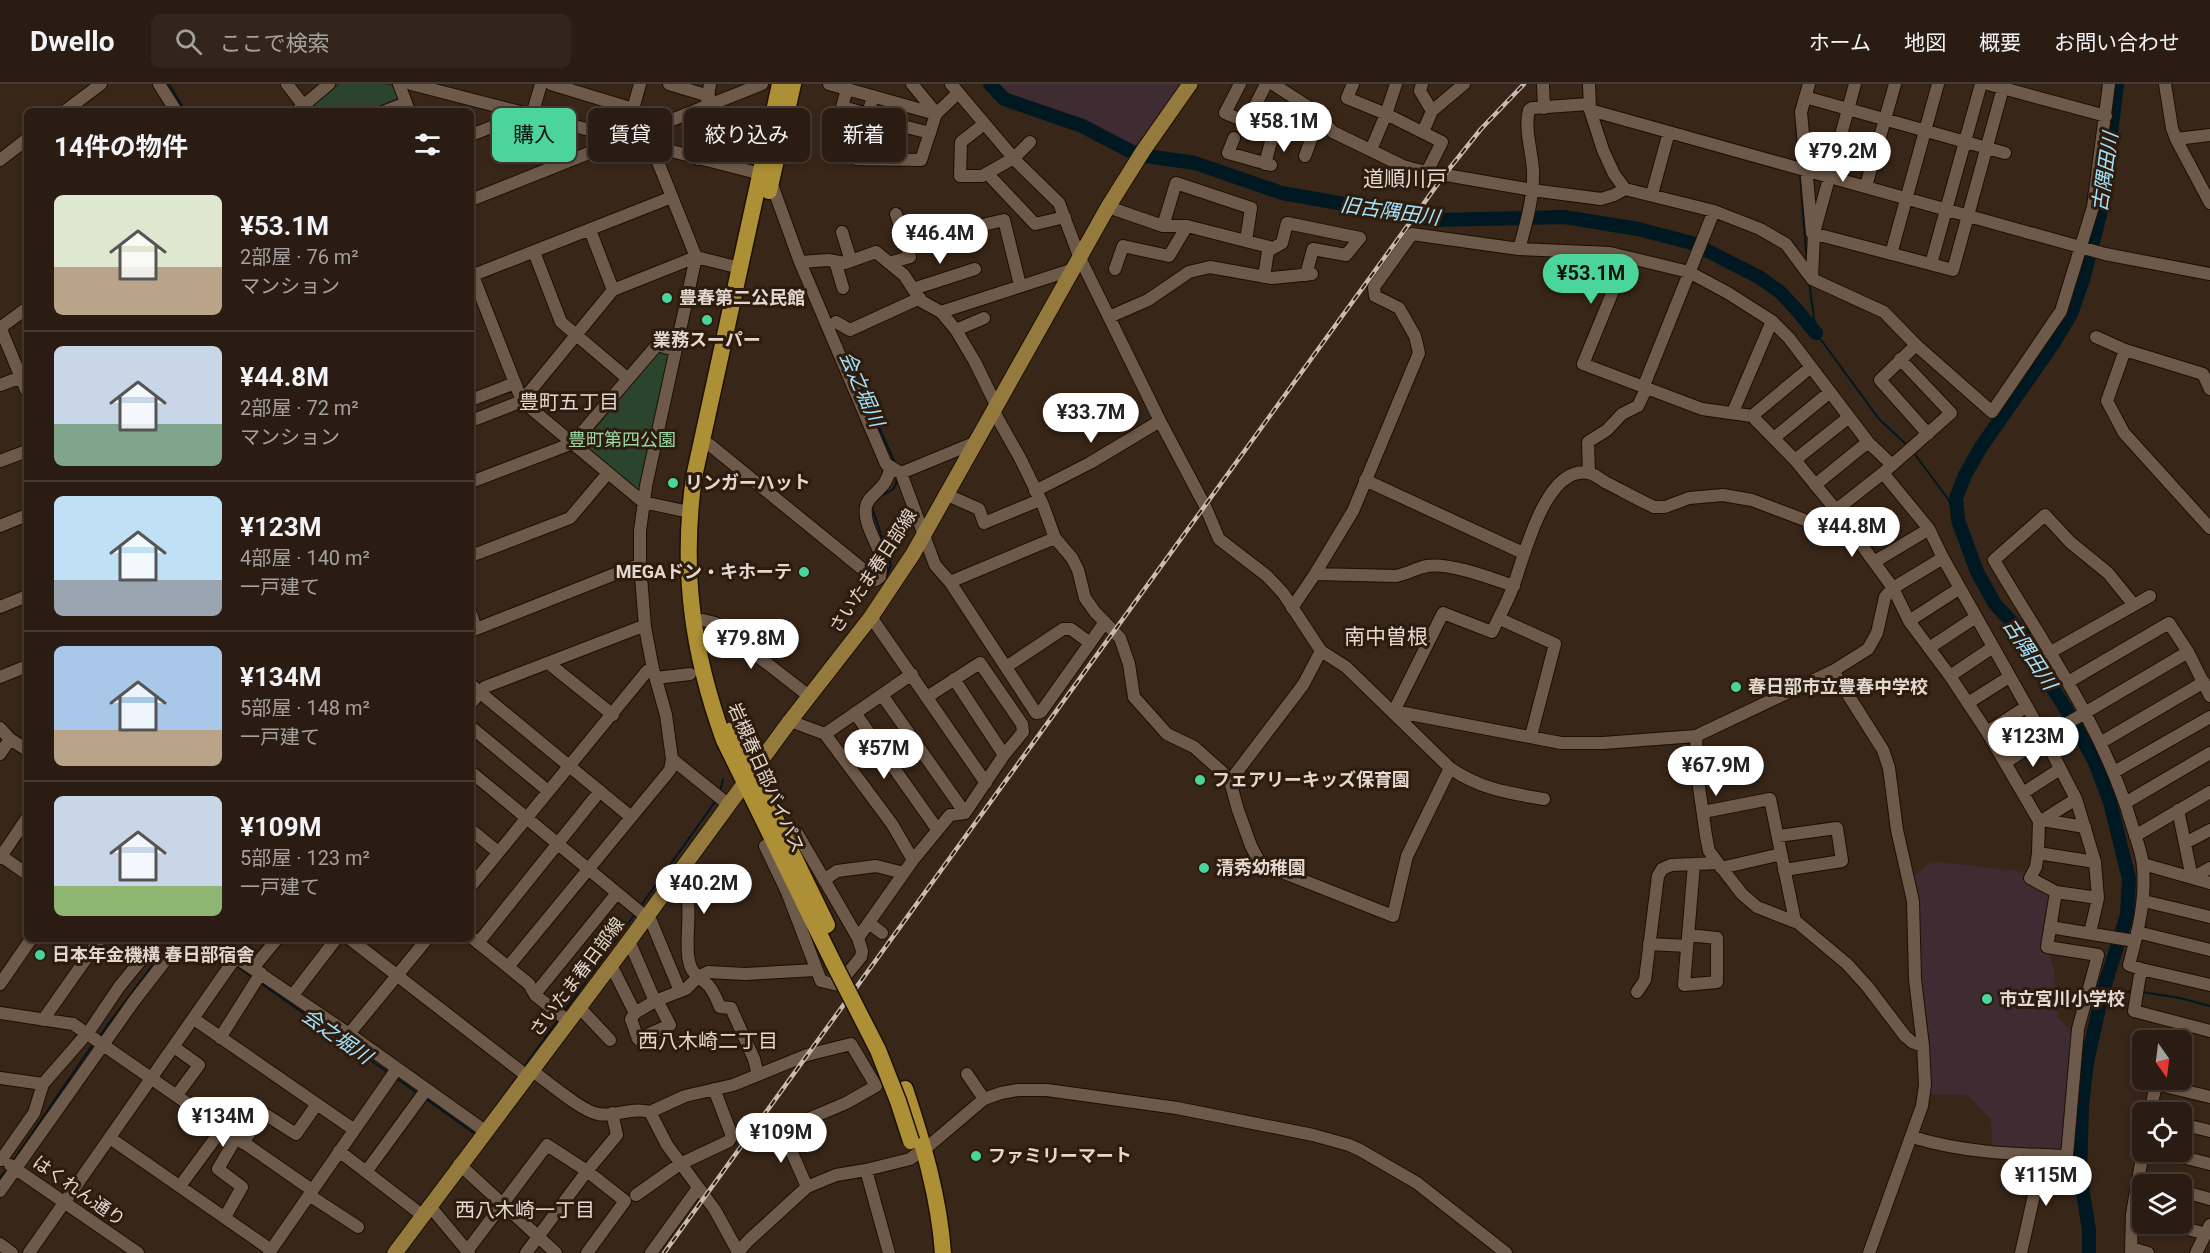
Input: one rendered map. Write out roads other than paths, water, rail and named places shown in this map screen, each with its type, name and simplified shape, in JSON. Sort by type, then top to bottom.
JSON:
[{"type":"highway","name":"岩槻春日部バイパス","points":[[780,84],[766,178],[704,478],[698,539],[703,620],[708,651],[724,706],[749,778],[838,960],[905,1089],[918,1146],[934,1253]]},
{"type":"highway","name":"岩槻春日部バイパス","points":[[749,778],[724,740],[713,710],[698,653],[689,584],[687,539],[694,477],[740,268],[793,84]]},
{"type":"highway","name":"岩槻春日部バイパス","points":[[918,1146],[937,1204],[943,1253]]},
{"type":"main road","name":"さいたま春日部線","points":[[399,1251],[481,1129],[629,942],[641,912],[676,875],[722,799],[749,778],[808,696],[871,617],[913,554],[1108,207],[1140,155],[1190,84]]},
{"type":"street","points":[[69,108],[101,84]]},
{"type":"street","points":[[159,84],[174,108]]},
{"type":"street","points":[[287,84],[300,108],[329,84]]},
{"type":"street","points":[[399,84],[407,107]]},
{"type":"street","points":[[411,84],[503,108]]},
{"type":"street","points":[[529,108],[541,84]]},
{"type":"street","points":[[551,84],[633,109],[640,84]]},
{"type":"street","points":[[669,84],[709,95]]},
{"type":"street","points":[[672,114],[709,95],[762,84]]},
{"type":"street","points":[[912,84],[936,114]]},
{"type":"street","points":[[1234,138],[1228,153],[1268,164],[1277,136],[1225,113],[1240,84]]},
{"type":"street","points":[[1247,122],[1266,84]]},
{"type":"street","points":[[1273,84],[1310,108],[1333,132],[1404,166],[1532,190],[1601,199],[1625,189],[1714,211],[1760,229],[1786,244],[1812,279],[1884,312],[1916,345],[1992,412],[2061,312],[2093,207],[2109,84]]},
{"type":"street","points":[[1353,84],[1347,98],[1386,114],[1442,142],[1427,172]]},
{"type":"street","points":[[1371,150],[1396,84]]},
{"type":"street","points":[[1422,84],[1420,91],[1432,111]]},
{"type":"street","points":[[1423,132],[1432,111],[1464,84]]},
{"type":"street","points":[[1543,84],[1544,108]]},
{"type":"street","points":[[1589,84],[1589,107],[1603,150],[1614,174],[1625,189]]},
{"type":"street","points":[[1809,84],[1801,112],[1812,232],[1953,270],[2004,88]]},
{"type":"street","points":[[1812,279],[1814,233],[1855,84]]},
{"type":"street","points":[[1866,186],[1895,84]]},
{"type":"street","points":[[1891,254],[1938,84]]},
{"type":"street","points":[[1931,264],[1981,84]]},
{"type":"street","points":[[1988,84],[2106,116]]},
{"type":"street","points":[[2165,84],[2176,139],[2210,202]]},
{"type":"street","points":[[849,108],[842,106],[837,86],[936,114]]},
{"type":"street","points":[[906,160],[921,160],[936,114],[954,87],[1014,158],[1059,203],[1079,256],[1160,421],[1205,506],[1219,539],[1267,576],[1283,593],[1321,651],[1346,667],[1380,702],[1394,711],[1450,768],[1495,791],[1544,799]]},
{"type":"street","points":[[870,108],[873,96]]},
{"type":"street","points":[[1805,97],[2005,153]]},
{"type":"street","points":[[1519,249],[1532,190],[1533,171],[1528,114],[1532,108],[1589,107],[1669,132],[2124,260],[2210,274]]},
{"type":"street","points":[[1305,156],[1318,118]]},
{"type":"street","points":[[984,124],[961,142],[960,176],[982,176],[1014,158],[1030,142]]},
{"type":"street","points":[[474,134],[492,127]]},
{"type":"street","points":[[906,127],[930,133]]},
{"type":"street","points":[[1652,194],[1669,132]]},
{"type":"street","points":[[2176,139],[2210,135]]},
{"type":"street","points":[[0,160],[24,142]]},
{"type":"street","points":[[474,199],[588,154]]},
{"type":"street","points":[[508,967],[670,770],[672,759],[666,716],[654,674],[645,627],[640,564],[643,502],[696,257],[658,162]]},
{"type":"street","points":[[709,162],[766,178],[886,464],[896,471],[935,565],[950,582],[1036,713],[1041,712],[1105,622]]},
{"type":"street","points":[[987,173],[1035,224],[1065,217]]},
{"type":"street","points":[[1163,226],[1176,183],[1251,208],[1246,241]]},
{"type":"street","points":[[474,273],[672,197]]},
{"type":"street","points":[[1108,207],[1163,226],[1187,226],[1274,248]]},
{"type":"street","points":[[1589,473],[1588,442],[1607,430],[1622,414],[1638,406],[1714,211]]},
{"type":"street","points":[[889,263],[910,257],[896,214]]},
{"type":"street","points":[[906,243],[1004,220],[1020,285]]},
{"type":"street","points":[[1109,317],[1148,300],[1189,272],[1210,267],[1264,277],[1272,278],[1309,275],[1313,249],[1346,255],[1360,238],[1287,223],[1282,243],[1268,251],[1264,277]]},
{"type":"street","points":[[1115,269],[1123,246],[1169,256],[1187,226]]},
{"type":"street","points":[[590,230],[613,290]]},
{"type":"street","points":[[842,232],[851,261]]},
{"type":"street","points":[[1292,608],[1353,511],[1419,353],[1415,336],[1399,308],[1375,297],[1374,287],[1412,234],[1519,249],[1611,253],[1689,272],[1728,292],[1773,321],[1868,442],[1929,530],[2076,799],[2095,862],[2098,898],[2090,933]]},
{"type":"street","points":[[534,252],[561,322],[627,378]]},
{"type":"street","points":[[803,262],[844,263],[876,252],[900,271],[916,294],[941,312],[956,330],[975,362],[994,407],[1038,495],[1055,538],[1072,558],[1078,570],[1085,598],[1120,638],[1129,664],[1134,697],[1167,734],[1194,747],[1230,782],[1251,846],[1262,864],[1393,916],[1407,856],[1450,768]]},
{"type":"street","points":[[474,420],[522,401],[613,290],[696,257],[740,268]]},
{"type":"street","points":[[1627,257],[1583,364],[1702,410],[1752,416],[1774,438],[1836,510],[1893,588],[1910,621],[1987,732],[2041,821],[2036,867],[2030,878],[2056,892],[2098,898]]},
{"type":"street","points":[[835,261],[843,288]]},
{"type":"street","points":[[836,322],[850,330],[916,294],[975,269]]},
{"type":"street","points":[[941,312],[1071,270]]},
{"type":"street","points":[[887,277],[900,271]]},
{"type":"street","points":[[474,279],[522,401],[643,502],[689,512]]},
{"type":"street","points":[[0,385],[24,376],[0,327],[24,310]]},
{"type":"street","points":[[956,330],[984,318]]},
{"type":"street","points":[[1733,412],[1773,321]]},
{"type":"street","points":[[2096,337],[2125,350],[2203,374],[2210,389]]},
{"type":"street","points":[[474,481],[573,443],[657,345],[675,350]]},
{"type":"street","points":[[1916,345],[1880,380],[1928,434]]},
{"type":"street","points":[[2125,350],[2107,401],[2124,433],[2210,528]]},
{"type":"street","points":[[1836,510],[1888,469],[1951,413],[1900,359]]},
{"type":"street","points":[[1752,416],[1811,368]]},
{"type":"street","points":[[474,399],[515,383]]},
{"type":"street","points":[[1774,438],[1830,392]]},
{"type":"street","points":[[1795,460],[1849,417]]},
{"type":"street","points":[[945,494],[979,509],[984,523],[1038,495],[1160,421]]},
{"type":"street","points":[[1815,485],[1868,442]]},
{"type":"street","points":[[710,446],[876,580],[880,577],[881,558],[866,518],[867,503],[896,471],[974,443]]},
{"type":"street","points":[[0,461],[24,452]]},
{"type":"street","points":[[474,555],[570,518],[608,473]]},
{"type":"street","points":[[1394,711],[1443,613],[1492,632],[1514,586],[1523,553],[1547,499],[1558,484],[1567,477],[1589,473],[1654,507],[1665,507],[1689,498],[1723,495],[1752,500],[1844,535],[1853,534]]},
{"type":"street","points":[[1365,480],[1523,553]]},
{"type":"street","points":[[2134,605],[2108,573],[2070,542],[2045,515],[1994,560],[2068,682],[2114,772],[2125,803],[2143,864],[2144,901],[2129,965],[2210,985]]},
{"type":"street","points":[[0,526],[24,516]]},
{"type":"street","points":[[1874,562],[1929,530]]},
{"type":"street","points":[[950,582],[1055,538]]},
{"type":"street","points":[[1394,711],[1561,743],[1603,743],[1696,736],[1833,671],[1868,649],[1877,633],[1885,597],[1893,588],[1943,558]]},
{"type":"street","points":[[474,630],[640,564]]},
{"type":"street","points":[[1315,574],[1396,576],[1417,568],[1431,566],[1474,572],[1514,586]]},
{"type":"street","points":[[1910,621],[1960,588]]},
{"type":"street","points":[[2049,653],[2150,596]]},
{"type":"street","points":[[0,607],[24,597]]},
{"type":"street","points":[[871,617],[986,783]]},
{"type":"street","points":[[1929,648],[1976,617]]},
{"type":"street","points":[[1500,619],[1555,644],[1531,736]]},
{"type":"street","points":[[703,620],[710,621],[725,630],[808,696]]},
{"type":"street","points":[[2068,682],[2169,623],[2188,652],[2210,696]]},
{"type":"street","points":[[476,689],[638,627],[645,627]]},
{"type":"street","points":[[1006,667],[1063,629],[1071,628],[1090,643]]},
{"type":"street","points":[[1950,676],[1993,647]]},
{"type":"street","points":[[1230,782],[1304,684],[1321,651]]},
{"type":"street","points":[[2005,763],[2067,723],[2188,652]]},
{"type":"street","points":[[550,662],[613,715]]},
{"type":"street","points":[[858,938],[938,829],[950,816],[965,813],[1004,755],[1023,732],[1022,724],[980,663],[927,697]]},
{"type":"street","points":[[0,677],[24,668]]},
{"type":"street","points":[[474,882],[647,671],[654,674],[690,674]]},
{"type":"street","points":[[1833,671],[1883,750],[1889,768],[1898,830],[1913,901],[1915,979],[1923,1046],[1922,1106],[1869,1253]]},
{"type":"street","points":[[825,734],[912,674]]},
{"type":"street","points":[[1968,704],[2009,677]]},
{"type":"street","points":[[954,679],[1004,755]]},
{"type":"street","points":[[2100,743],[2204,682]]},
{"type":"street","points":[[476,689],[631,817]]},
{"type":"street","points":[[882,695],[965,813]]},
{"type":"street","points":[[1987,732],[2026,707]]},
{"type":"street","points":[[855,713],[938,829]]},
{"type":"street","points":[[2114,772],[2210,717]]},
{"type":"street","points":[[790,720],[825,734],[892,824],[914,860]]},
{"type":"street","points":[[474,729],[548,791]]},
{"type":"street","points":[[0,754],[3,732],[24,748]]},
{"type":"street","points":[[1696,736],[1698,780],[1709,851],[1742,894],[1757,907],[1795,921],[1847,964],[1905,1036],[1912,1042],[1923,1046]]},
{"type":"street","points":[[2125,803],[2210,753]]},
{"type":"street","points":[[672,759],[722,799]]},
{"type":"street","points":[[2023,793],[2060,769]]},
{"type":"street","points":[[474,774],[654,923],[680,991]]},
{"type":"street","points":[[568,1021],[535,994],[529,984],[475,940],[600,791]]},
{"type":"street","points":[[2135,836],[2210,792]]},
{"type":"street","points":[[1703,812],[1770,799],[1795,921]]},
{"type":"street","points":[[2041,821],[2076,799]]},
{"type":"street","points":[[2178,810],[2192,879]]},
{"type":"street","points":[[2041,821],[2085,827]]},
{"type":"street","points":[[24,822],[1,857],[24,872]]},
{"type":"street","points":[[1778,836],[1837,828],[1842,861],[1785,870]]},
{"type":"street","points":[[2186,843],[2210,830]]},
{"type":"street","points":[[474,832],[498,852]]},
{"type":"street","points":[[765,846],[787,892],[821,981],[838,985],[861,957],[862,951],[858,938],[797,834]]},
{"type":"street","points":[[2038,853],[2095,862]]},
{"type":"street","points":[[1637,992],[1645,980],[1658,876],[1662,868],[1694,864],[1720,866],[1781,854]]},
{"type":"street","points":[[1649,945],[1688,941],[1694,864]]},
{"type":"street","points":[[2143,864],[2210,883]]},
{"type":"street","points":[[824,880],[837,871],[876,866],[904,873]]},
{"type":"street","points":[[2192,879],[2210,868]]},
{"type":"street","points":[[676,875],[685,887],[689,921],[687,951],[689,965],[698,977],[711,987],[720,1007],[731,1008],[754,1059],[758,1075]]},
{"type":"street","points":[[1912,1137],[1945,1147],[1993,1153],[2067,1156],[2078,1029],[2098,955],[2047,947],[2056,892]]},
{"type":"street","points":[[535,994],[617,893]]},
{"type":"street","points":[[2144,901],[2210,917]]},
{"type":"street","points":[[869,923],[882,933]]},
{"type":"street","points":[[2050,927],[2090,933],[2136,936],[2210,950]]},
{"type":"street","points":[[0,984],[29,942]]},
{"type":"street","points":[[43,1020],[98,942]]},
{"type":"street","points":[[7,1163],[95,1040],[119,987],[156,942]]},
{"type":"street","points":[[0,1191],[7,1163],[34,1113],[43,1084],[95,1040],[134,1001],[180,942]]},
{"type":"street","points":[[212,942],[233,961],[257,970],[349,1034],[393,1074],[426,1090],[481,1129]]},
{"type":"street","points":[[220,1038],[275,942]]},
{"type":"street","points":[[293,995],[334,942]]},
{"type":"street","points":[[354,942],[524,1072],[588,1110],[600,1114],[637,1109],[650,1112],[686,1096],[733,1085],[807,1055],[851,1044],[876,1086],[846,1103],[782,1130],[807,1187]]},
{"type":"street","points":[[349,1034],[425,942]]},
{"type":"street","points":[[629,942],[656,1001],[670,1024],[638,1039],[631,1023],[635,1013],[656,1001],[686,989],[698,977],[708,972],[745,974],[816,970]]},
{"type":"street","points":[[29,1253],[233,961]]},
{"type":"street","points":[[611,965],[635,1013]]},
{"type":"street","points":[[2142,969],[2134,1011],[2210,1031]]},
{"type":"street","points":[[579,1007],[610,1040]]},
{"type":"street","points":[[0,1013],[73,1024],[177,1095],[358,1227]]},
{"type":"street","points":[[194,1019],[353,1129]]},
{"type":"street","points":[[174,1047],[199,1065],[177,1095]]},
{"type":"street","points":[[110,1138],[270,1251],[393,1074]]},
{"type":"street","points":[[967,1074],[984,1098]]},
{"type":"street","points":[[0,1078],[43,1084]]},
{"type":"street","points":[[2152,1102],[2156,1084],[2210,1097]]},
{"type":"street","points":[[636,1195],[680,1164],[729,1141],[732,1136],[714,1089]]},
{"type":"street","points":[[366,1172],[426,1090]]},
{"type":"street","points":[[650,1112],[680,1164],[715,1210],[738,1252],[807,1187],[836,1175],[910,1159],[918,1146],[984,1098],[1009,1091],[1047,1090],[1177,1108],[1322,1137],[1360,1150],[1417,1183],[1506,1253]]},
{"type":"street","points":[[225,1218],[242,1187],[218,1169],[239,1141],[263,1113],[296,1134],[317,1104]]},
{"type":"street","points":[[526,1253],[617,1135],[612,1113]]},
{"type":"street","points":[[2192,1127],[2210,1131]]},
{"type":"street","points":[[180,1186],[222,1129]]},
{"type":"street","points":[[339,1151],[366,1172],[426,1210],[468,1252],[547,1145],[587,1171],[625,1201],[587,1253]]},
{"type":"street","points":[[2020,1253],[2043,1155]]},
{"type":"street","points":[[2192,1160],[2210,1164]]},
{"type":"street","name":"はくれん通り","points":[[7,1163],[138,1253]]},
{"type":"street","points":[[459,1164],[556,1253]]},
{"type":"street","points":[[866,1170],[889,1253]]},
{"type":"street","points":[[651,1253],[698,1188]]},
{"type":"street","points":[[2192,1194],[2210,1199]]},
{"type":"street","points":[[2192,1227],[2208,1229],[2196,1253]]},
{"type":"street","points":[[2134,1234],[2131,1251],[2148,1253]]},
{"type":"street","points":[[0,1244],[12,1253]]},
{"type":"waterway","points":[[169,84],[183,108]]},
{"type":"waterway","name":"旧古隅田川","points":[[990,84],[1004,99],[1082,126],[1130,151],[1146,156],[1195,163],[1282,193],[1434,220],[1564,217],[1638,229],[1692,243],[1759,277],[1780,292],[1816,333]]},
{"type":"waterway","name":"古隅田川","points":[[2089,1253],[2089,1230],[2080,1175],[2082,1106],[2087,1062],[2103,991],[2127,915],[2129,879],[2110,802],[2094,760],[2039,667],[2022,633],[1995,604],[1977,572],[1958,520],[1956,498],[1965,475],[1981,447],[2053,344],[2071,314],[2083,280],[2102,207],[2117,84]]},
{"type":"waterway","points":[[1796,123],[1799,162]]},
{"type":"waterway","points":[[1800,174],[1807,264]]},
{"type":"waterway","points":[[1809,282],[1816,333],[1879,419],[1908,446]]},
{"type":"waterway","name":"会之堀川","points":[[849,361],[896,465]]},
{"type":"waterway","points":[[1914,453],[1948,499],[1958,520]]},
{"type":"waterway","name":"会之堀川","points":[[886,577],[891,565],[872,507],[878,498],[893,489],[897,476]]},
{"type":"waterway","name":"会之堀川","points":[[720,791],[723,779]]},
{"type":"waterway","name":"会之堀川","points":[[640,907],[717,799]]},
{"type":"waterway","name":"会之堀川","points":[[565,1010],[635,914]]},
{"type":"waterway","name":"会之堀川","points":[[98,1038],[170,942]]},
{"type":"waterway","name":"会之堀川","points":[[202,942],[228,960]]},
{"type":"waterway","name":"会之堀川","points":[[235,965],[252,977]]},
{"type":"waterway","name":"会之堀川","points":[[259,982],[390,1074]]},
{"type":"waterway","points":[[2103,991],[2134,992]]},
{"type":"waterway","points":[[2142,992],[2210,1006]]},
{"type":"waterway","name":"会之堀川","points":[[524,1067],[557,1021]]},
{"type":"waterway","name":"会之堀川","points":[[13,1161],[93,1044]]},
{"type":"waterway","name":"会之堀川","points":[[489,1116],[519,1074]]},
{"type":"waterway","name":"会之堀川","points":[[397,1079],[419,1094]]},
{"type":"waterway","name":"会之堀川","points":[[426,1099],[475,1134]]},
{"type":"waterway","name":"会之堀川","points":[[0,1178],[8,1168]]},
{"type":"railway","points":[[664,1253],[1445,174],[1481,129],[1524,84]]},
{"type":"place","name":"豊春第二公民館","points":[[667,298]]},
{"type":"place","name":"業務スーパー","points":[[707,320]]},
{"type":"place","name":"リンガーハット","points":[[673,483]]},
{"type":"place","name":"MEGAドン・キホーテ","points":[[804,572]]},
{"type":"place","name":"春日部市立豊春中学校","points":[[1736,687]]},
{"type":"place","name":"フェアリーキッズ保育園","points":[[1200,780]]},
{"type":"place","name":"清秀幼稚園","points":[[1204,868]]},
{"type":"place","name":"日本年金機構 春日部宿舎","points":[[40,955]]},
{"type":"place","name":"市立宮川小学校","points":[[1987,999]]},
{"type":"place","name":"ファミリーマート","points":[[976,1156]]},
{"type":"district","name":"道順川戸","points":[[1405,179]]},
{"type":"district","name":"豊町五丁目","points":[[569,402]]},
{"type":"district","name":"南中曽根","points":[[1386,637]]},
{"type":"district","name":"西八木崎二丁目","points":[[708,1041]]},
{"type":"district","name":"西八木崎一丁目","points":[[525,1210]]},
{"type":"park label","name":"豊町第四公園","points":[[622,440]]}]
